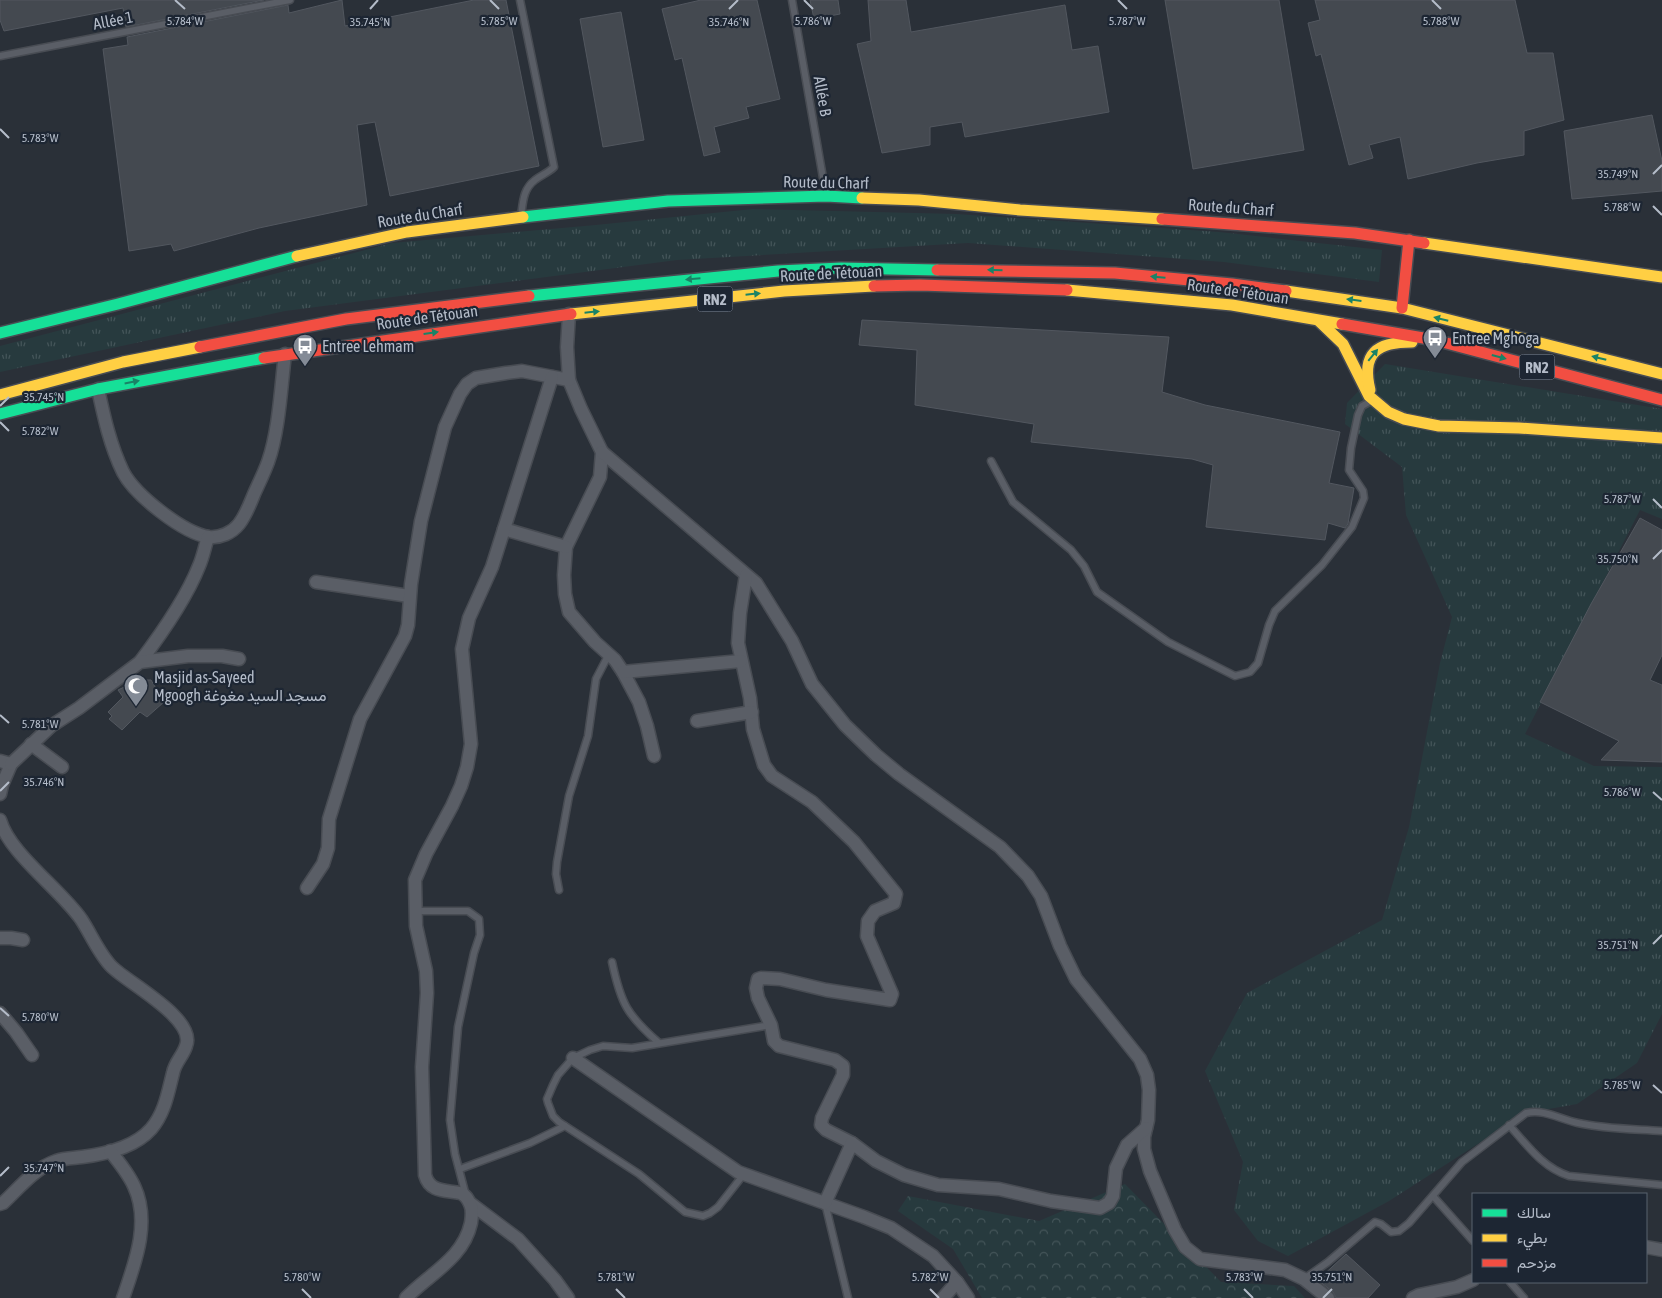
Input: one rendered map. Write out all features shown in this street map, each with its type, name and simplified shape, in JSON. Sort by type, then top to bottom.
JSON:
[{"type":"main road","name":"Route du Charf","points":[[0,333],[118,304],[310,252],[407,232],[668,201],[826,196],[919,200],[1020,210],[1262,225],[1409,240],[1662,277]]},
{"type":"main road","points":[[1402,308],[1409,240]]},
{"type":"main road","name":"Route de Tétouan","points":[[0,395],[123,362],[346,319],[577,290],[778,271],[841,268],[1115,273],[1232,284],[1402,308],[1662,374]]},
{"type":"main road","name":"Route de Tétouan","points":[[0,414],[98,388],[285,354],[569,314],[784,291],[858,286],[920,285],[1079,290],[1232,305],[1435,340],[1662,400]]},
{"type":"main road","points":[[1319,321],[1344,346],[1362,385],[1372,400],[1388,412],[1404,420],[1423,423],[1662,438]]},
{"type":"main road","points":[[1372,400],[1366,372],[1369,358],[1381,346],[1435,340]]},
{"type":"street","points":[[569,314],[567,347],[569,380],[602,452],[756,583],[792,641],[812,684],[845,725],[899,774],[1000,847],[1028,876],[1041,896],[1060,946],[1076,979],[1140,1059],[1147,1075],[1149,1090],[1144,1148],[1150,1171],[1175,1230],[1185,1246],[1200,1259],[1282,1268],[1304,1279],[1328,1298]]},
{"type":"street","points":[[98,388],[106,428],[124,473],[142,496],[159,511],[193,532],[208,537],[222,536],[238,525],[245,514],[268,461],[278,417],[285,354]]},
{"type":"street","points":[[307,888],[323,864],[328,848],[329,819],[360,719],[405,636],[408,625],[409,596],[421,521],[445,427],[460,394],[476,378],[522,371],[569,380]]},
{"type":"street","points":[[552,377],[492,567],[469,618],[462,649],[471,744],[467,767],[455,800],[426,854],[415,880],[416,926],[426,971],[427,993],[422,1067],[424,1175],[426,1180],[441,1192],[461,1194],[518,1238],[555,1280],[568,1298]]},
{"type":"street","points":[[602,452],[600,478],[566,547],[565,594],[569,612],[595,642],[609,654],[623,672],[639,702],[654,756]]},
{"type":"street","points":[[504,529],[566,547]]},
{"type":"street","points":[[1,788],[6,762],[31,744],[51,726],[140,662],[160,634],[185,592],[199,566],[208,537]]},
{"type":"street","points":[[746,575],[738,643],[750,698],[753,729],[764,765],[772,776],[812,802],[854,842],[896,894],[894,903],[875,912],[868,921],[867,936],[892,994],[890,1000],[826,990],[780,979],[758,979],[756,988],[771,1025],[774,1041],[779,1046],[835,1060],[843,1066],[843,1075],[822,1118],[821,1125],[826,1130],[852,1143],[876,1161],[904,1175],[938,1185],[1000,1189],[1043,1199],[1100,1208],[1109,1203],[1113,1196],[1116,1168],[1126,1145],[1146,1128]]},
{"type":"street","points":[[316,582],[409,596]]},
{"type":"street","points":[[140,662],[188,656],[222,656],[239,659]]},
{"type":"street","points":[[623,672],[741,661]]},
{"type":"street","points":[[696,721],[752,712]]},
{"type":"street","points":[[31,744],[62,767]]},
{"type":"street","points":[[0,820],[12,845],[80,918],[110,965],[123,978],[168,1009],[184,1029],[187,1039],[186,1046],[176,1062],[167,1100],[151,1130],[136,1142],[110,1151],[85,1157],[57,1160],[39,1169],[0,1204]]},
{"type":"street","points":[[0,938],[23,940]]},
{"type":"street","points":[[0,1013],[32,1055]]},
{"type":"street","points":[[572,1058],[738,1172],[891,1228],[933,1256],[957,1282],[968,1298]]},
{"type":"street","points":[[825,1203],[852,1143]]},
{"type":"street","points":[[110,1151],[135,1188],[140,1213],[139,1248],[126,1295]]},
{"type":"street","points":[[406,1298],[454,1256],[470,1228],[473,1209],[468,1200]]},
{"type":"street","points":[[1647,1247],[1662,1250]]},
{"type":"street","points":[[1413,1298],[1418,1295],[1457,1287],[1472,1280]]},
{"type":"street","points":[[943,1298],[957,1282]]},
{"type":"lane","name":"Allée 1","points":[[0,56],[290,0]]},
{"type":"lane","points":[[520,0],[554,167],[526,188],[521,217]]},
{"type":"lane","name":"Allée B","points":[[792,0],[826,196]]},
{"type":"lane","points":[[991,462],[1013,502],[1071,550],[1084,566],[1097,592],[1168,642],[1235,676],[1250,672],[1258,663],[1275,611],[1322,565],[1352,527],[1364,498],[1363,491],[1349,470],[1351,448],[1358,415],[1362,406],[1372,400]]},
{"type":"lane","points":[[559,890],[556,874],[557,862],[570,796],[588,736],[596,679],[609,654]]},
{"type":"lane","points":[[416,911],[468,911],[479,919],[480,935],[474,953],[458,1027],[450,1120],[455,1154],[468,1200]]},
{"type":"lane","points":[[612,962],[622,1000],[633,1019],[659,1043]]},
{"type":"lane","points":[[744,1174],[718,1207],[710,1213],[703,1216],[685,1212],[639,1174],[565,1126],[553,1116],[547,1098],[558,1075],[572,1058],[590,1050],[603,1046],[632,1048],[771,1025]]},
{"type":"lane","points":[[1304,1279],[1328,1262],[1375,1222],[1392,1232],[1399,1231],[1433,1196],[1462,1162],[1526,1113],[1534,1111],[1547,1112],[1580,1124],[1662,1131]]},
{"type":"lane","points":[[1509,1125],[1539,1158],[1558,1173],[1662,1186]]},
{"type":"lane","points":[[460,1170],[530,1143],[565,1126]]},
{"type":"lane","points":[[1433,1196],[1472,1240]]},
{"type":"lane","points":[[825,1203],[848,1298]]},
{"type":"lane","points":[[1511,1283],[1524,1298]]},
{"type":"green space","points":[[753,209],[956,214],[1219,232],[1382,250],[1379,282],[1224,262],[968,243],[677,260],[285,311],[0,372],[0,346],[392,243]]},
{"type":"green space","points":[[1385,364],[1662,409],[1662,519],[1640,510],[1525,734],[1594,766],[1662,767],[1662,1014],[1637,1063],[1577,1104],[1526,1113],[1389,1201],[1288,1256],[1258,1241],[1234,1210],[1243,1162],[1205,1071],[1247,993],[1382,920],[1409,827],[1440,663],[1452,617],[1406,515],[1402,467],[1345,424],[1347,403]]},
{"type":"green space","points":[[1125,1184],[1221,1282],[1294,1286],[1305,1298],[982,1298],[953,1249],[898,1211],[908,1196],[1039,1221]]},
{"type":"building","points":[[0,0],[264,0],[126,27],[123,8],[4,31],[0,20]]},
{"type":"building","points":[[342,0],[345,26],[474,0],[506,0],[539,166],[390,196],[375,122],[357,125],[367,205],[259,228],[174,251],[171,244],[129,251],[103,49],[128,45],[127,37],[288,5],[289,13]]},
{"type":"building","points":[[701,0],[757,0],[780,99],[746,107],[749,118],[714,127],[720,152],[704,156],[682,58],[675,60],[662,9]]},
{"type":"building","points":[[810,0],[838,0],[840,14],[814,19]]},
{"type":"building","points":[[868,0],[906,0],[911,32],[1065,5],[1072,50],[1098,46],[1109,112],[965,137],[962,122],[930,127],[930,145],[882,153],[857,44],[871,41]]},
{"type":"building","points":[[1165,0],[1279,0],[1304,150],[1193,169]]},
{"type":"building","points":[[1315,0],[1515,0],[1527,53],[1553,53],[1564,120],[1524,131],[1524,155],[1477,163],[1408,179],[1400,137],[1369,145],[1373,158],[1349,165],[1321,54],[1316,56],[1308,23],[1320,20]]},
{"type":"building","points":[[621,12],[644,140],[603,147],[580,19]]},
{"type":"building","points":[[1652,115],[1662,161],[1662,191],[1572,199],[1564,131]]},
{"type":"building","points":[[862,320],[1169,337],[1162,392],[1205,405],[1340,432],[1329,483],[1354,488],[1348,524],[1345,528],[1328,523],[1325,540],[1206,527],[1213,465],[1192,459],[1031,442],[1034,424],[915,405],[917,350],[859,345]]},
{"type":"building","points":[[1640,518],[1662,530],[1662,655],[1650,680],[1662,685],[1662,762],[1601,760],[1619,741],[1540,702],[1591,604]]},
{"type":"building","name":"Masjid as-Sayeed Mgoogh مسجد السيد مغوغة","points":[[139,680],[151,680],[164,702],[147,717],[140,712],[122,730],[109,719],[112,716],[108,712],[123,697],[118,690]]},
{"type":"building","points":[[1346,1254],[1380,1285],[1368,1298],[1336,1298],[1333,1292],[1318,1280]]},
{"type":"traffic: fast","points":[[523,217],[668,201],[826,196],[862,198]]},
{"type":"traffic: fast","points":[[0,333],[118,304],[297,256]]},
{"type":"traffic: fast","points":[[529,296],[778,271],[841,268],[937,270]]},
{"type":"traffic: fast","points":[[0,414],[98,389],[264,358]]},
{"type":"traffic: slow","points":[[862,198],[919,200],[1020,210],[1162,219]]},
{"type":"traffic: slow","points":[[297,256],[407,232],[523,217]]},
{"type":"traffic: slow","points":[[1424,243],[1662,277]]},
{"type":"traffic: slow","points":[[571,314],[784,291],[874,286]]},
{"type":"traffic: slow","points":[[1067,290],[1232,305],[1342,324]]},
{"type":"traffic: slow","points":[[1286,291],[1402,308],[1662,374]]},
{"type":"traffic: slow","points":[[1319,321],[1343,344],[1369,396],[1388,412],[1404,419],[1439,426],[1519,428],[1662,438]]},
{"type":"traffic: slow","points":[[1370,390],[1368,367],[1374,352],[1389,344],[1412,342]]},
{"type":"traffic: slow","points":[[0,395],[123,362],[200,347]]},
{"type":"traffic: jam","points":[[1162,219],[1355,233],[1424,243]]},
{"type":"traffic: jam","points":[[1402,308],[1409,240]]},
{"type":"traffic: jam","points":[[937,270],[1115,273],[1286,291]]},
{"type":"traffic: jam","points":[[874,286],[920,285],[1067,290]]},
{"type":"traffic: jam","points":[[200,347],[346,319],[529,296]]},
{"type":"traffic: jam","points":[[264,358],[571,314]]},
{"type":"traffic: jam","points":[[1342,324],[1435,340],[1662,400]]},
{"type":"place","name":"Entree Mghoga","points":[[1435,359]]},
{"type":"place","name":"Entree Lehmam","points":[[305,367]]},
{"type":"place","name":"Masjid as-Sayeed Mgoogh مسجد السيد مغوغة","points":[[136,707]]}]
